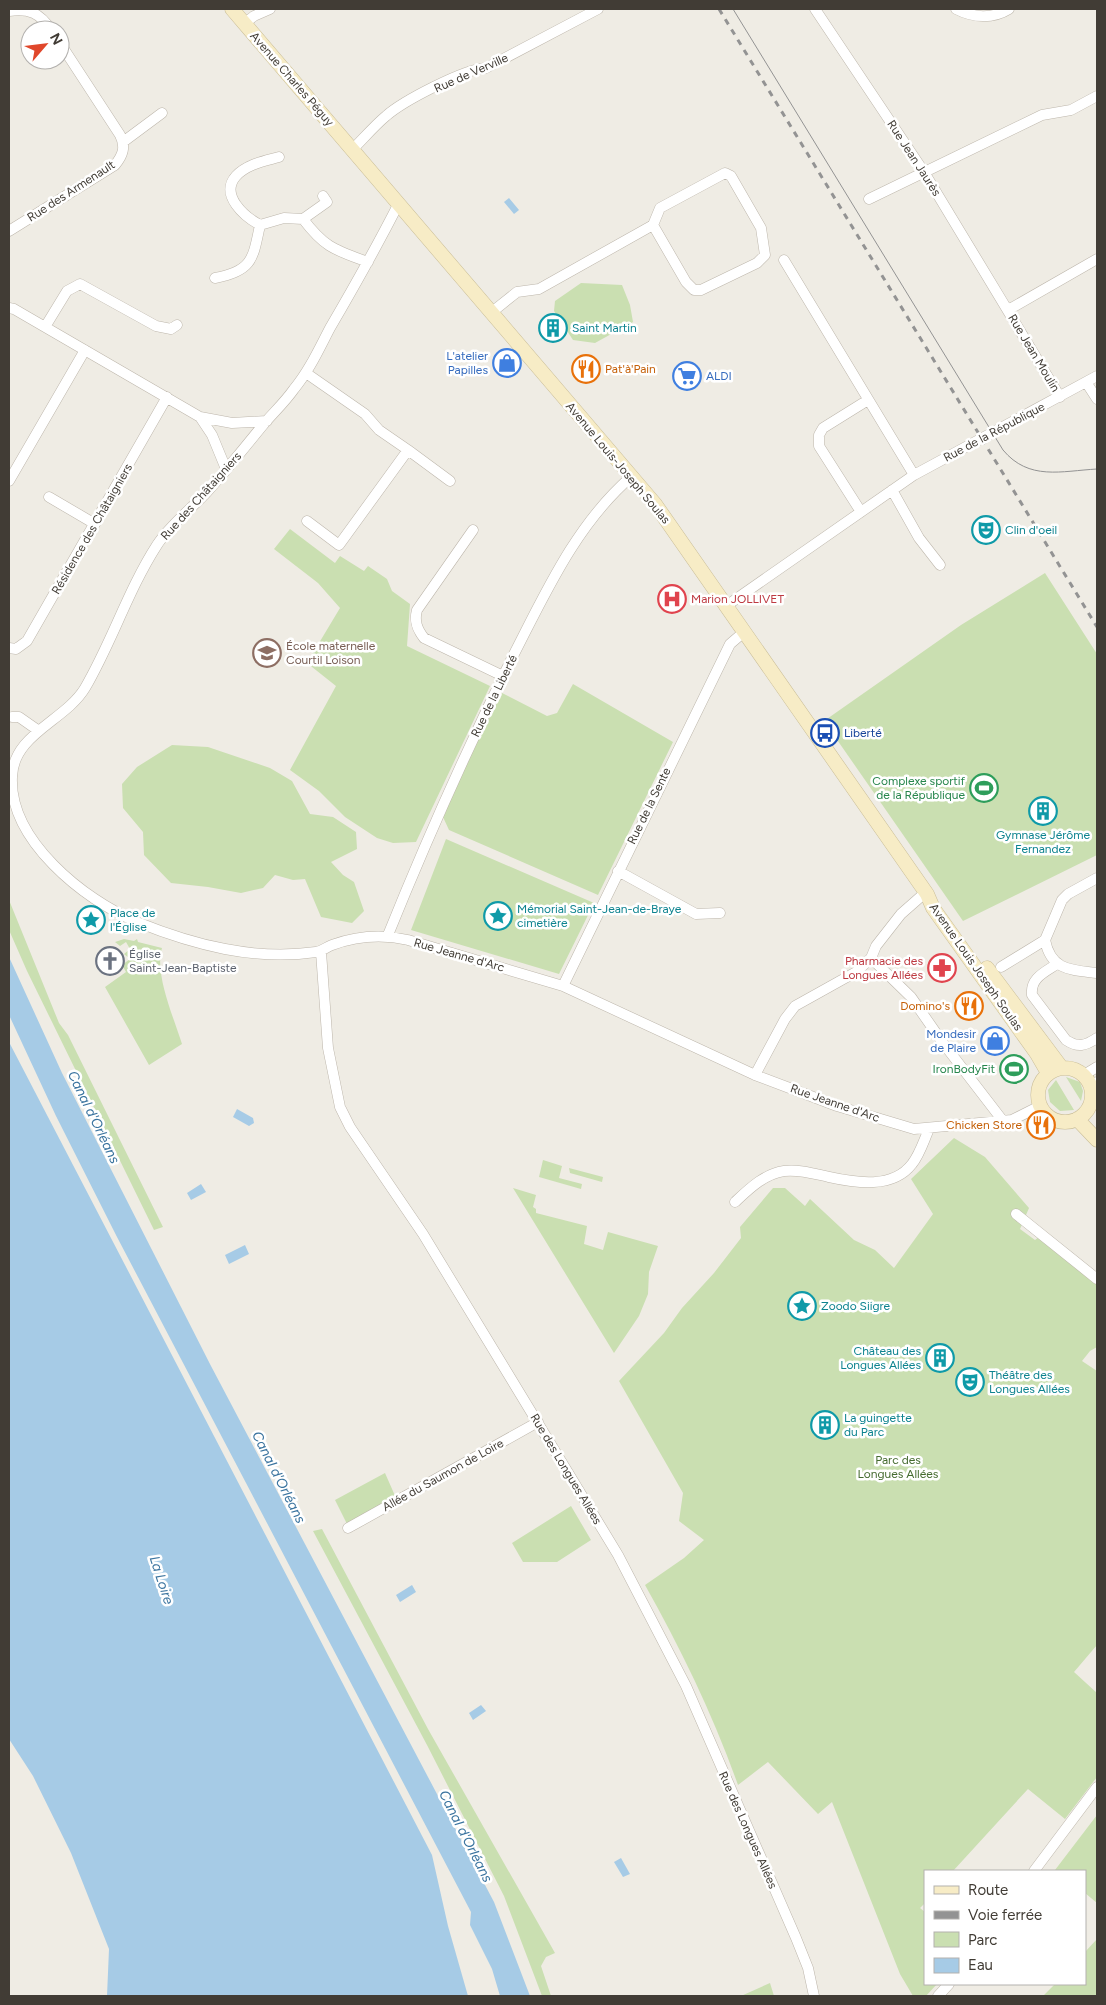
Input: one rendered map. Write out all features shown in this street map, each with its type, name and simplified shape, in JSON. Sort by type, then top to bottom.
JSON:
[{"type":"main road","name":"Avenue Charles Péguy","points":[[232,9],[353,149]]},
{"type":"main road","name":"Avenue Louis-Joseph Soulas","points":[[353,149],[655,504],[926,893]]},
{"type":"main road","name":"Avenue Louis Joseph Soulas","points":[[926,893],[938,902],[1061,1067]]},
{"type":"main road","name":"Avenue Louis Joseph Soulas","points":[[926,893],[933,908],[1037,1054],[1048,1073]]},
{"type":"main road","points":[[1061,1067],[1073,1068],[1091,1081],[1092,1100],[1083,1114],[1056,1121],[1045,1114],[1040,1106],[1038,1086],[1048,1073],[1061,1067]]},
{"type":"main road","points":[[1083,1114],[1097,1129]]},
{"type":"main road","points":[[1083,1114],[1097,1140]]},
{"type":"street","points":[[9,11],[22,9],[34,12],[44,20]]},
{"type":"street","points":[[244,24],[254,16],[270,9]]},
{"type":"street","name":"Rue de Verville","points":[[353,149],[386,115],[436,85],[475,69],[486,68],[597,9]]},
{"type":"street","name":"Rue Jean Jaurès","points":[[815,9],[924,172],[1008,310]]},
{"type":"street","points":[[956,9],[968,15],[987,16],[1010,9]]},
{"type":"street","points":[[70,60],[123,142],[162,113]]},
{"type":"street","points":[[869,199],[1042,114],[1071,110],[1097,96]]},
{"type":"street","name":"Rue des Armenault","points":[[9,231],[115,165],[122,156],[123,142]]},
{"type":"street","points":[[279,157],[246,168],[236,176],[232,183],[232,194],[236,205],[251,220],[260,225],[284,218],[304,219],[327,202],[323,196]]},
{"type":"street","points":[[492,312],[517,292],[539,289],[652,225],[660,208],[725,173],[731,176],[761,228],[766,255],[758,263],[701,290],[694,290],[686,282],[652,225]]},
{"type":"street","name":"Rue des Châtaigniers","points":[[20,816],[12,792],[14,762],[18,753],[39,731],[62,714],[84,690],[158,543],[226,469],[306,373],[399,203]]},
{"type":"street","points":[[304,219],[319,240],[332,249],[368,262]]},
{"type":"street","points":[[215,278],[233,275],[252,260],[260,225]]},
{"type":"street","points":[[1008,310],[1097,259]]},
{"type":"street","points":[[784,260],[914,475]]},
{"type":"street","points":[[45,327],[67,291],[80,284],[156,326],[171,329],[177,325]]},
{"type":"street","points":[[9,308],[200,417],[232,423],[267,421]]},
{"type":"street","name":"Rue Jean Moulin","points":[[1008,310],[1060,396]]},
{"type":"street","points":[[10,477],[85,350]]},
{"type":"street","points":[[306,373],[365,414],[379,430],[450,481]]},
{"type":"street","name":"Rue de la République","points":[[726,606],[914,475],[1097,376]]},
{"type":"street","points":[[1086,382],[1097,399]]},
{"type":"street","name":"Résidence des Châtaigniers","points":[[9,648],[22,647],[28,642],[167,397]]},
{"type":"street","points":[[861,512],[819,446],[819,435],[822,428],[868,400]]},
{"type":"street","points":[[200,417],[212,435],[226,469]]},
{"type":"street","points":[[307,521],[339,545],[408,450]]},
{"type":"street","name":"Rue de la Liberté","points":[[388,935],[430,829],[503,676],[557,569],[596,516],[632,476]]},
{"type":"street","points":[[892,490],[918,538],[940,565]]},
{"type":"street","points":[[49,496],[95,524]]},
{"type":"street","points":[[473,530],[417,610],[415,621],[418,631],[424,638],[503,676]]},
{"type":"street","name":"Rue de la Sente","points":[[563,986],[730,644],[744,632]]},
{"type":"street","points":[[12,716],[19,717],[39,731]]},
{"type":"street","name":"Rue Jeanne d'Arc","points":[[20,816],[36,842],[64,877],[100,902],[128,918],[209,946],[259,955],[321,952],[330,946],[376,935],[388,935],[563,986],[755,1075],[836,1106],[924,1129]]},
{"type":"street","points":[[618,871],[696,914],[720,912]]},
{"type":"street","points":[[1001,967],[1045,940],[1062,900],[1068,894],[1097,878]]},
{"type":"street","points":[[755,1075],[794,1006],[856,972],[871,958],[876,946],[902,914],[926,893]]},
{"type":"street","points":[[1045,940],[1050,956],[1058,964],[1066,969],[1097,973]]},
{"type":"street","name":"Rue des Longues Allées","points":[[321,952],[328,1048],[340,1107],[350,1127],[420,1229],[618,1555],[686,1686],[796,1938],[808,1968],[814,1996]]},
{"type":"street","points":[[871,958],[910,997],[1003,1121]]},
{"type":"street","points":[[1058,964],[1036,978],[1031,988],[1032,995],[1066,1040],[1073,1045],[1087,1044],[1097,1038]]},
{"type":"street","points":[[1091,1081],[1097,1067]]},
{"type":"street","points":[[735,1202],[764,1178],[783,1171],[805,1171],[850,1182],[877,1182],[890,1178],[912,1164],[924,1129],[1003,1121],[1020,1117],[1040,1106]]},
{"type":"street","points":[[1016,1214],[1097,1280]]},
{"type":"street","name":"Allée du Saumon de Loire","points":[[348,1528],[538,1422]]},
{"type":"street","points":[[1035,1870],[1097,1787]]},
{"type":"street","points":[[938,1996],[948,1985]]},
{"type":"green space","points":[[581,283],[622,285],[630,305],[633,322],[595,343],[573,340],[554,311],[555,301]]},
{"type":"green space","points":[[290,529],[335,563],[340,556],[364,571],[368,566],[387,579],[392,591],[410,604],[407,646],[490,686],[416,842],[393,843],[377,838],[345,817],[319,791],[290,770],[336,686],[307,663],[340,608],[318,583],[274,549]]},
{"type":"green space","name":"Complexe sportif de la République","points":[[1045,573],[1097,654],[1097,855],[963,921],[824,721],[961,625]]},
{"type":"green space","points":[[573,684],[673,742],[598,895],[449,830],[443,817],[470,755],[502,693],[547,716],[557,713]]},
{"type":"green space","points":[[172,745],[208,747],[270,768],[292,781],[310,814],[333,817],[356,832],[357,849],[331,862],[343,875],[354,882],[364,911],[352,923],[321,917],[305,879],[293,880],[275,875],[263,888],[241,893],[171,883],[144,855],[143,832],[123,808],[122,784],[137,767]]},
{"type":"green space","points":[[446,839],[594,903],[559,974],[411,930]]},
{"type":"green space","points":[[9,900],[59,1023],[68,1035],[163,1227],[154,1230],[27,971],[9,930]]},
{"type":"green space","points":[[124,939],[134,941],[137,939],[138,942],[162,948],[160,959],[163,983],[182,1044],[149,1065],[105,987],[126,972],[122,965],[130,959],[124,954],[130,949],[126,942],[120,946],[115,942]]},
{"type":"green space","points":[[1066,1077],[1080,1082],[1083,1091],[1081,1101]]},
{"type":"green space","points":[[1056,1080],[1074,1110],[1060,1111],[1050,1102],[1048,1090]]},
{"type":"green space","name":"Parc des Longues Allées","points":[[954,1138],[985,1157],[1029,1208],[1020,1229],[1035,1240],[1044,1233],[1097,1284],[1097,1347],[1090,1351],[1082,1361],[1097,1371],[1097,1645],[1074,1672],[1097,1693],[1097,1777],[1065,1819],[1028,1789],[954,1870],[924,1870],[924,1904],[920,1908],[924,1911],[924,1985],[936,1985],[926,1996],[913,1996],[900,1974],[832,1802],[818,1814],[768,1762],[738,1785],[696,1683],[645,1585],[684,1558],[704,1540],[679,1521],[683,1493],[619,1381],[664,1333],[682,1308],[714,1273],[741,1238],[740,1227],[773,1188],[785,1188],[805,1206],[810,1199],[854,1240],[875,1250],[894,1268],[933,1214],[911,1179]]},
{"type":"green space","points":[[543,1160],[562,1166],[559,1178],[582,1184],[581,1189],[539,1177]]},
{"type":"green space","points":[[569,1168],[603,1177],[602,1182],[570,1173]]},
{"type":"green space","points":[[513,1188],[536,1195],[533,1207],[536,1209],[536,1213],[587,1226],[584,1244],[603,1250],[608,1232],[658,1246],[649,1272],[648,1294],[639,1316],[614,1353]]},
{"type":"green space","points":[[385,1473],[396,1498],[348,1526],[335,1500]]},
{"type":"green space","points":[[571,1506],[591,1540],[557,1562],[523,1562],[512,1543]]},
{"type":"green space","points":[[322,1529],[428,1729],[555,1953],[546,1957],[541,1966],[551,1996],[542,1996],[504,1896],[427,1745],[313,1531]]},
{"type":"green space","points":[[1097,1815],[1097,1903],[1086,1894],[1086,1870],[1055,1870]]},
{"type":"green space","points":[[1097,1939],[1097,1996],[1043,1996],[1054,1985],[1086,1985],[1086,1951]]},
{"type":"green space","points":[[770,1983],[774,1996],[741,1996]]},
{"type":"water","points":[[509,198],[519,210],[514,214],[504,202]]},
{"type":"water","points":[[9,957],[62,1073],[211,1366],[494,1902],[530,1996],[500,1996],[492,1969],[470,1925],[471,1912],[117,1237],[56,1116],[9,1015]]},
{"type":"water","name":"La Loire","points":[[9,1042],[432,1855],[448,1926],[468,1996],[107,1996],[109,1949],[71,1853],[33,1776],[9,1739]]},
{"type":"water","points":[[237,1109],[253,1118],[254,1123],[249,1126],[233,1117]]},
{"type":"water","points":[[201,1184],[206,1192],[191,1200],[187,1193]]},
{"type":"water","points":[[245,1245],[249,1254],[229,1264],[225,1255]]},
{"type":"water","points":[[412,1585],[416,1592],[400,1602],[396,1595]]},
{"type":"water","points":[[481,1705],[486,1711],[473,1720],[469,1713]]},
{"type":"water","points":[[621,1858],[630,1874],[623,1877],[614,1862]]},
{"type":"tram line","points":[[733,9],[1003,450],[1013,460],[1035,470],[1058,472],[1097,469]]},
{"type":"railway","points":[[719,9],[1097,627]]},
{"type":"place","name":"Saint Martin","points":[[553,328]]},
{"type":"place","name":"L'atelier Papilles","points":[[507,363]]},
{"type":"place","name":"Pat'à'Pain","points":[[586,369]]},
{"type":"place","name":"ALDI","points":[[687,376]]},
{"type":"place","name":"Clin d'oeil","points":[[986,530]]},
{"type":"place","name":"Marion JOLLIVET","points":[[672,599]]},
{"type":"place","name":"École maternelle Courtil Loison","points":[[267,653]]},
{"type":"place","name":"Liberté","points":[[825,733]]},
{"type":"place","name":"Complexe sportif de la République","points":[[984,788]]},
{"type":"place","name":"Gymnase Jérôme Fernandez","points":[[1043,811]]},
{"type":"place","name":"Mémorial Saint-Jean-de-Braye cimetière","points":[[498,916]]},
{"type":"place","name":"Place de l'Église","points":[[91,920]]},
{"type":"place","name":"Église Saint-Jean-Baptiste","points":[[110,961]]},
{"type":"place","name":"Pharmacie des Longues Allées","points":[[942,968]]},
{"type":"place","name":"Domino's","points":[[969,1006]]},
{"type":"place","name":"Mondesir de Plaire","points":[[995,1041]]},
{"type":"place","name":"IronBodyFit","points":[[1014,1069]]},
{"type":"place","name":"Chicken Store","points":[[1041,1125]]},
{"type":"place","name":"Zoodo Siigre","points":[[802,1306]]},
{"type":"place","name":"Château des Longues Allées","points":[[940,1358]]},
{"type":"place","name":"Théâtre des Longues Allées","points":[[970,1382]]},
{"type":"place","name":"La guingette du Parc","points":[[825,1425]]},
{"type":"water label","name":"Canal d'Orléans","points":[[94,1117]]},
{"type":"water label","name":"Canal d'Orléans","points":[[279,1477]]},
{"type":"water label","name":"Canal d'Orléans","points":[[466,1836]]}]
